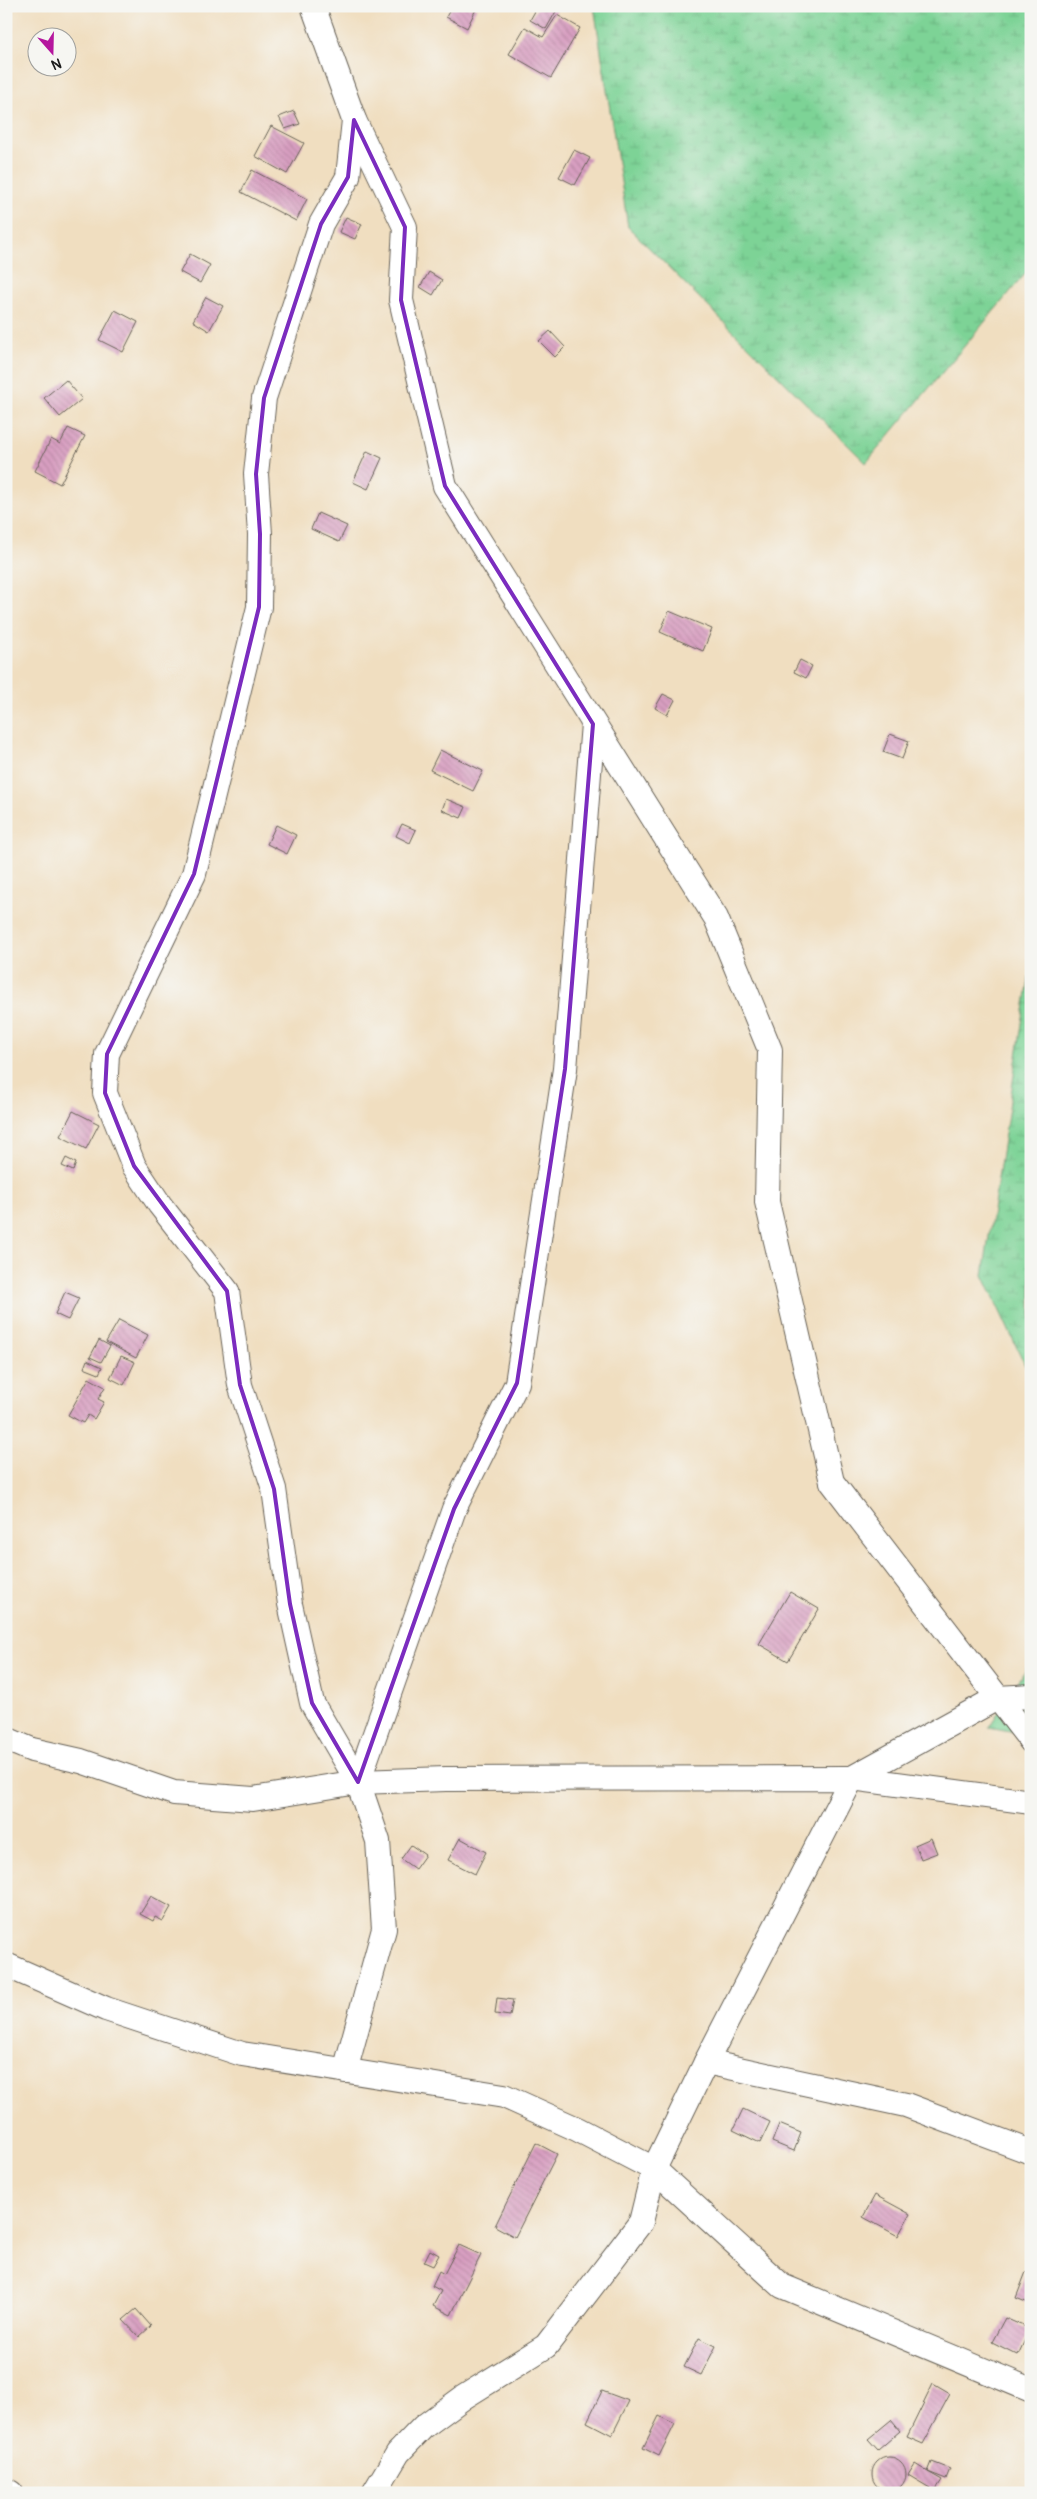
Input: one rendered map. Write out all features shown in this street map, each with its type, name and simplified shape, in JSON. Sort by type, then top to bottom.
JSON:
[{"type":"street","points":[[313,6],[354,120],[405,227],[401,300],[445,486],[716,918],[770,1050],[767,1202],[832,1482],[1031,1741]]},
{"type":"street","points":[[345,2071],[384,1929],[378,1841],[358,1782],[312,1703],[290,1604],[274,1489],[240,1385],[227,1291],[160,1206],[134,1166],[105,1093],[107,1054],[194,874],[259,607],[260,534],[256,474],[264,398],[320,224],[348,177],[354,120]]},
{"type":"street","points":[[358,1782],[454,1509],[517,1383],[565,1069],[593,724]]},
{"type":"street","points":[[374,2493],[398,2453],[422,2427],[464,2397],[546,2346],[641,2222],[654,2169],[706,2062],[852,1778],[998,1698],[1031,1696]]},
{"type":"street","points":[[6,1739],[32,1750],[81,1761],[174,1793],[253,1799],[358,1782],[446,1778],[852,1778],[1031,1802]]},
{"type":"street","points":[[6,1966],[106,2009],[242,2054],[504,2096],[577,2129],[654,2169],[782,2286],[1031,2390]]},
{"type":"street","points":[[706,2062],[906,2105],[1031,2152]]},
{"type":"street","points":[[6,2490],[11,2493]]},
{"type":"highlighted area","points":[[354,120],[405,227],[401,300],[445,486],[593,724],[565,1069],[517,1383],[454,1509],[358,1782],[312,1703],[290,1604],[274,1489],[240,1385],[227,1291],[134,1166],[105,1093],[107,1054],[194,874],[259,607],[260,534],[256,474],[264,398],[321,224],[348,177]]},
{"type":"green space","points":[[594,6],[1031,6],[1031,267],[866,463],[628,227]]},
{"type":"green space","points":[[1031,966],[1031,1378],[983,1275]]},
{"type":"green space","points":[[1031,1662],[1031,1735],[989,1727]]},
{"type":"building","points":[[452,6],[477,7],[467,28],[446,17]]},
{"type":"building","points":[[538,6],[559,6],[546,29],[530,20]]},
{"type":"building","points":[[557,15],[580,28],[551,78],[509,54],[525,27],[543,37]]},
{"type":"building","points":[[294,111],[300,124],[285,129],[279,117]]},
{"type":"building","points":[[271,126],[304,143],[287,174],[255,156]]},
{"type":"building","points":[[574,150],[590,158],[575,185],[559,177]]},
{"type":"building","points":[[252,170],[307,199],[296,221],[241,192]]},
{"type":"building","points":[[346,217],[362,224],[355,239],[339,232]]},
{"type":"building","points":[[190,254],[210,265],[200,283],[180,272]]},
{"type":"building","points":[[429,272],[442,280],[433,295],[420,287]]},
{"type":"building","points":[[206,297],[223,306],[209,331],[193,321]]},
{"type":"building","points":[[115,310],[138,322],[123,352],[99,340]]},
{"type":"building","points":[[550,331],[565,347],[555,357],[539,341]]},
{"type":"building","points":[[66,380],[82,399],[60,417],[44,398]]},
{"type":"building","points":[[68,428],[85,436],[60,484],[35,471],[51,439],[60,444]]},
{"type":"building","points":[[367,451],[382,458],[368,489],[353,482]]},
{"type":"building","points":[[318,513],[347,526],[339,542],[311,529]]},
{"type":"building","points":[[669,611],[712,629],[703,651],[660,632]]},
{"type":"building","points":[[800,660],[812,666],[806,678],[794,672]]},
{"type":"building","points":[[663,694],[675,700],[667,715],[655,708]]},
{"type":"building","points":[[890,734],[909,741],[902,759],[883,752]]},
{"type":"building","points":[[440,750],[483,771],[473,791],[430,770]]},
{"type":"building","points":[[446,799],[466,807],[461,818],[442,810]]},
{"type":"building","points":[[402,824],[416,830],[410,843],[396,836]]},
{"type":"building","points":[[276,825],[296,835],[287,854],[267,844]]},
{"type":"building","points":[[73,1111],[99,1124],[86,1149],[60,1136]]},
{"type":"building","points":[[66,1158],[76,1163],[73,1171],[62,1166]]},
{"type":"building","points":[[65,1292],[79,1298],[68,1320],[55,1314]]},
{"type":"building","points":[[119,1320],[148,1335],[136,1358],[106,1342]]},
{"type":"building","points":[[99,1340],[110,1346],[101,1362],[90,1357]]},
{"type":"building","points":[[121,1356],[135,1362],[124,1385],[110,1378]]},
{"type":"building","points":[[87,1360],[102,1367],[99,1374],[84,1368]]},
{"type":"building","points":[[89,1378],[105,1387],[98,1399],[104,1402],[94,1419],[88,1415],[83,1423],[68,1415]]},
{"type":"building","points":[[790,1592],[819,1609],[788,1661],[759,1644]]},
{"type":"building","points":[[460,1838],[486,1852],[475,1874],[448,1860]]},
{"type":"building","points":[[931,1838],[937,1853],[921,1859],[915,1845]]},
{"type":"building","points":[[411,1845],[425,1855],[415,1869],[401,1859]]},
{"type":"building","points":[[151,1896],[171,1907],[163,1921],[155,1917],[153,1921],[140,1914]]},
{"type":"building","points":[[497,1998],[513,2000],[510,2016],[495,2014]]},
{"type":"building","points":[[743,2109],[770,2122],[760,2143],[733,2130]]},
{"type":"building","points":[[779,2124],[801,2133],[794,2151],[772,2142]]},
{"type":"building","points":[[536,2143],[557,2154],[515,2237],[495,2226]]},
{"type":"building","points":[[875,2195],[910,2214],[898,2236],[863,2217]]},
{"type":"building","points":[[459,2245],[481,2255],[451,2315],[433,2306],[441,2291],[432,2286],[439,2271],[444,2274]]},
{"type":"building","points":[[430,2250],[439,2255],[433,2266],[424,2262]]},
{"type":"building","points":[[1026,2272],[1031,2274],[1031,2304],[1016,2298]]},
{"type":"building","points":[[136,2309],[151,2326],[139,2337],[123,2320]]},
{"type":"building","points":[[1005,2318],[1030,2329],[1018,2355],[992,2342]]},
{"type":"building","points":[[699,2338],[716,2346],[701,2375],[684,2367]]},
{"type":"building","points":[[933,2384],[950,2394],[923,2444],[907,2437]]},
{"type":"building","points":[[602,2391],[629,2401],[612,2435],[587,2422]]},
{"type":"building","points":[[659,2416],[675,2424],[659,2456],[643,2448]]},
{"type":"building","points":[[891,2420],[900,2431],[878,2450],[868,2439]]},
{"type":"building","points":[[889,2457],[901,2462],[906,2474],[901,2486],[889,2491],[877,2486],[872,2474],[877,2462]]},
{"type":"building","points":[[932,2462],[950,2469],[946,2479],[928,2472]]},
{"type":"building","points":[[915,2464],[942,2480],[935,2491],[908,2475]]}]
